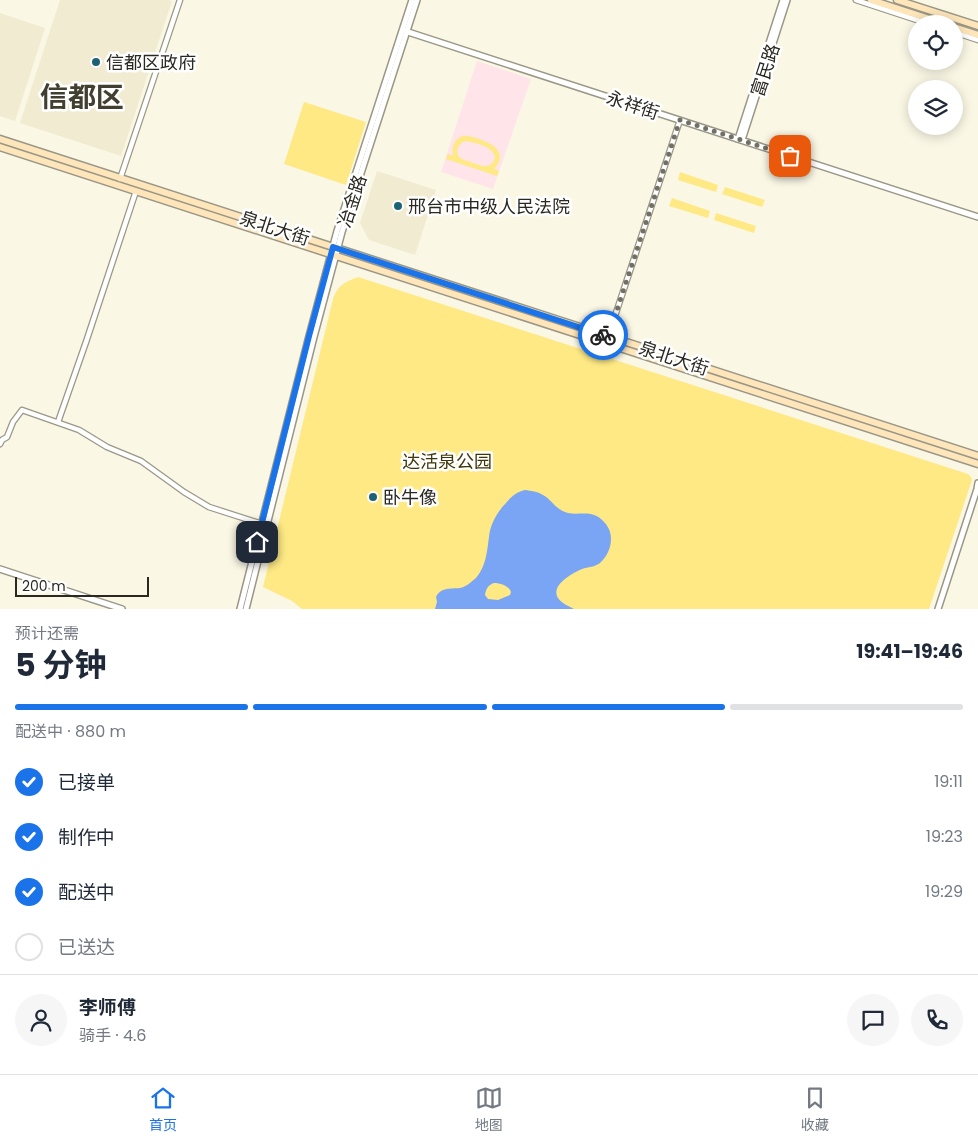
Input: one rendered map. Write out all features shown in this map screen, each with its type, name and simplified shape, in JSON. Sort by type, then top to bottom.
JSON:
[{"type":"main road","points":[[871,0],[917,15]]},
{"type":"main road","points":[[897,0],[978,26]]},
{"type":"main road","points":[[963,30],[978,35]]},
{"type":"main road","name":"泉北大街","points":[[0,139],[120,178],[334,252],[978,464]]},
{"type":"main road","name":"泉北大街","points":[[0,147],[608,337],[978,456]]},
{"type":"street","points":[[118,185],[180,0]]},
{"type":"street","name":"冶金路","points":[[240,609],[309,336],[412,0]]},
{"type":"street","name":"冶金路","points":[[404,31],[417,0]]},
{"type":"street","name":"富民路","points":[[740,139],[782,0]]},
{"type":"street","name":"富民路","points":[[740,139],[787,0]]},
{"type":"street","points":[[856,0],[908,17]]},
{"type":"street","name":"永祥街","points":[[404,31],[978,217]]},
{"type":"street","points":[[963,35],[978,40]]},
{"type":"street","points":[[608,337],[680,120]]},
{"type":"street","points":[[58,422],[136,191]]},
{"type":"street","name":"冶金路","points":[[246,609],[334,252]]},
{"type":"street","points":[[0,444],[7,437],[13,422],[22,410],[79,430],[106,447],[140,461],[209,507],[262,524]]},
{"type":"street","points":[[938,609],[978,486]]},
{"type":"street","points":[[0,569],[122,609]]},
{"type":"shaded area","name":"信都区政府","points":[[60,0],[172,1],[121,156],[20,123]]},
{"type":"shaded area","points":[[0,13],[45,28],[15,121],[0,116]]},
{"type":"shaded area","points":[[477,61],[531,79],[493,189],[441,172]]},
{"type":"shaded area","name":"邢台市中级人民法院","points":[[377,171],[436,190],[415,255],[369,240],[360,223]]},
{"type":"green space","points":[[304,102],[366,122],[346,185],[284,164]]},
{"type":"green space","points":[[462,136],[482,140],[496,148],[500,155],[498,164],[494,169],[499,171],[497,176],[446,159],[448,154],[453,156],[454,144]],"holes":[[[466,141],[491,150],[495,157],[492,164],[480,165],[459,157],[458,148]]]},
{"type":"green space","points":[[680,172],[718,185],[716,192],[678,180]]},
{"type":"green space","points":[[725,187],[765,200],[762,207],[722,194]]},
{"type":"green space","points":[[672,198],[710,211],[708,218],[669,206]]},
{"type":"green space","points":[[716,213],[756,226],[754,233],[714,220]]},
{"type":"green space","name":"达活泉公园","points":[[358,277],[968,474],[972,480],[929,609],[302,609],[292,601],[263,587],[333,299],[337,290],[342,285]]},
{"type":"water","points":[[525,490],[541,494],[560,510],[568,513],[597,516],[609,529],[611,544],[603,560],[568,577],[557,589],[558,598],[574,609],[435,609],[436,597],[440,592],[446,589],[462,587],[476,578],[484,564],[494,519],[516,493]],"holes":[[[497,583],[508,588],[511,592],[510,595],[498,600],[488,599],[485,595],[487,589],[490,585]]]},
{"type":"way so far","points":[[603,335],[608,337],[680,120],[790,156]]},
{"type":"place","name":"信都区政府","points":[[96,62]]},
{"type":"place","name":"邢台市中级人民法院","points":[[398,206]]},
{"type":"place","name":"卧牛像","points":[[373,497]]},
{"type":"district","name":"信都区","points":[[82,97]]},
{"type":"route","points":[[257,542],[333,247],[603,335]]}]
